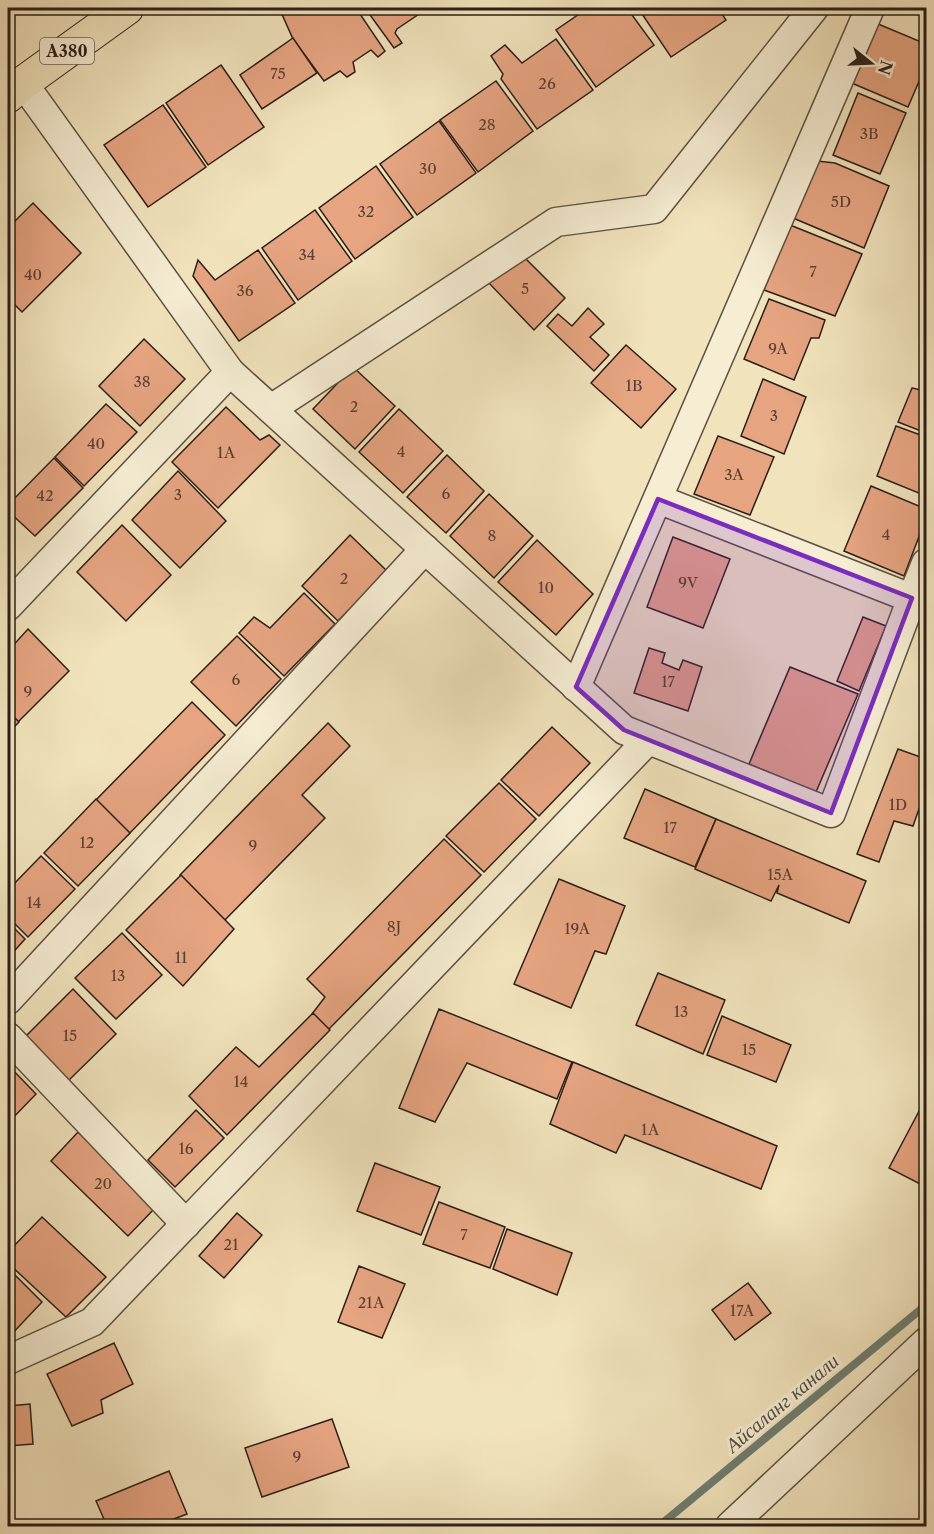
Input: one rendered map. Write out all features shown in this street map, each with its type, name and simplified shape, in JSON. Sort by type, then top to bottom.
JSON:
[{"type":"highway","name":"A380","points":[[15,89],[127,8]]},
{"type":"street","points":[[271,409],[556,222],[654,209],[814,8]]},
{"type":"street","points":[[576,687],[870,8]]},
{"type":"street","points":[[15,89],[230,372],[624,730],[831,813],[919,601],[927,563]]},
{"type":"street","points":[[8,606],[230,372]]},
{"type":"street","points":[[658,498],[919,601]]},
{"type":"street","points":[[8,1000],[425,549]]},
{"type":"street","points":[[8,1360],[92,1322],[648,740]]},
{"type":"street","points":[[8,1037],[186,1224]]},
{"type":"street","points":[[730,1527],[927,1342]]},
{"type":"highlighted area","points":[[658,499],[912,598],[831,813],[624,730],[576,687]]},
{"type":"building","points":[[288,8],[356,8],[385,51],[378,57],[371,50],[353,62],[355,72],[347,77],[340,71],[324,81],[293,39],[281,12]]},
{"type":"building","points":[[365,8],[428,8],[397,29],[395,33],[402,43],[394,48]]},
{"type":"building","points":[[588,8],[627,8],[654,45],[596,87],[556,30]]},
{"type":"building","points":[[638,8],[718,8],[726,20],[671,57]]},
{"type":"building","points":[[871,21],[926,44],[926,65],[908,107],[847,81]]},
{"type":"building","points":[[293,38],[317,73],[262,109],[240,75]]},
{"type":"building","points":[[556,39],[593,90],[537,129],[501,79],[503,74],[491,56],[505,45],[522,63]]},
{"type":"building","points":[[221,65],[264,127],[208,165],[166,103]]},
{"type":"building","points":[[496,81],[533,131],[478,172],[440,120]]},
{"type":"building","points":[[858,93],[906,113],[880,174],[833,155]]},
{"type":"building","points":[[163,105],[206,167],[148,207],[104,145]]},
{"type":"building","points":[[439,121],[476,173],[417,215],[380,164]]},
{"type":"building","points":[[817,161],[835,163],[889,186],[864,248],[793,218]]},
{"type":"building","points":[[376,166],[413,217],[355,259],[319,208]]},
{"type":"building","points":[[33,203],[81,253],[22,312],[8,298],[8,228]]},
{"type":"building","points":[[315,210],[352,261],[298,300],[262,248]]},
{"type":"building","points":[[790,225],[862,254],[835,316],[764,290]]},
{"type":"building","points":[[258,250],[295,303],[239,341],[193,276],[198,260],[215,280]]},
{"type":"building","points":[[524,257],[565,298],[534,330],[486,280]]},
{"type":"building","points":[[769,299],[825,320],[819,338],[811,338],[794,380],[744,359]]},
{"type":"building","points":[[588,308],[604,324],[590,337],[609,355],[594,371],[547,326],[558,314],[572,326]]},
{"type":"building","points":[[144,339],[185,379],[140,426],[99,386]]},
{"type":"building","points":[[626,345],[676,389],[641,428],[591,383]]},
{"type":"building","points":[[353,367],[395,406],[355,449],[313,409]]},
{"type":"building","points":[[763,379],[806,397],[784,454],[741,436]]},
{"type":"building","points":[[912,388],[926,391],[926,433],[898,422]]},
{"type":"building","points":[[106,404],[137,432],[84,486],[55,457]]},
{"type":"building","points":[[226,407],[260,440],[269,435],[280,445],[218,508],[172,462]]},
{"type":"building","points":[[399,409],[443,451],[403,493],[359,452]]},
{"type":"building","points":[[896,426],[926,437],[926,496],[877,476]]},
{"type":"building","points":[[718,436],[774,457],[750,515],[694,494]]},
{"type":"building","points":[[447,455],[484,491],[446,533],[407,497]]},
{"type":"building","points":[[54,458],[83,488],[35,536],[8,511],[8,505]]},
{"type":"building","points":[[178,471],[226,521],[180,568],[132,520]]},
{"type":"building","points":[[871,486],[926,509],[926,518],[904,576],[844,551]]},
{"type":"building","points":[[489,494],[533,536],[494,578],[450,536]]},
{"type":"building","points":[[122,525],[171,575],[126,621],[77,572]]},
{"type":"building","points":[[350,535],[387,571],[338,621],[302,586]]},
{"type":"building","points":[[673,537],[730,559],[703,628],[647,607]]},
{"type":"building","points":[[537,540],[593,594],[556,635],[498,582]]},
{"type":"building","points":[[304,593],[335,624],[284,676],[239,633],[254,617],[270,628]]},
{"type":"building","points":[[863,617],[886,626],[859,691],[837,681]]},
{"type":"building","points":[[28,629],[69,671],[18,722],[8,713],[8,651]]},
{"type":"building","points":[[237,636],[281,679],[236,726],[191,682]]},
{"type":"building","points":[[649,648],[665,653],[662,663],[679,670],[683,660],[702,667],[688,711],[634,693]]},
{"type":"building","points":[[790,667],[858,694],[816,792],[749,764]]},
{"type":"building","points":[[192,702],[225,735],[128,835],[94,802]]},
{"type":"building","points":[[8,711],[19,722],[8,733]]},
{"type":"building","points":[[328,723],[350,746],[302,795],[325,818],[224,921],[180,875]]},
{"type":"building","points":[[552,727],[590,763],[539,816],[501,780]]},
{"type":"building","points":[[898,749],[926,759],[926,789],[913,826],[894,821],[879,862],[857,854]]},
{"type":"building","points":[[499,783],[536,819],[484,872],[446,836]]},
{"type":"building","points":[[645,789],[716,819],[695,867],[624,838]]},
{"type":"building","points":[[96,799],[130,833],[78,886],[44,853]]},
{"type":"building","points":[[716,819],[866,881],[849,923],[777,893],[779,885],[771,901],[695,869]]},
{"type":"building","points":[[444,839],[481,875],[327,1031],[312,1014],[325,997],[307,979]]},
{"type":"building","points":[[41,856],[75,889],[28,937],[8,917],[8,890]]},
{"type":"building","points":[[181,875],[234,929],[183,986],[126,930]]},
{"type":"building","points":[[559,879],[625,906],[606,954],[595,951],[571,1008],[514,984]]},
{"type":"building","points":[[8,922],[25,939],[8,958]]},
{"type":"building","points":[[122,933],[162,975],[116,1019],[75,978]]},
{"type":"building","points":[[658,973],[725,1000],[703,1054],[636,1025]]},
{"type":"building","points":[[73,989],[116,1034],[67,1082],[24,1038]]},
{"type":"building","points":[[439,1009],[572,1062],[557,1099],[467,1063],[435,1122],[399,1108]]},
{"type":"building","points":[[313,1013],[330,1030],[227,1135],[189,1096],[236,1047],[259,1067]]},
{"type":"building","points":[[722,1016],[791,1045],[776,1082],[707,1055]]},
{"type":"building","points":[[926,1051],[926,1070],[920,1067]]},
{"type":"building","points":[[573,1062],[777,1146],[761,1189],[625,1135],[616,1153],[550,1124]]},
{"type":"building","points":[[8,1065],[36,1094],[8,1123]]},
{"type":"building","points":[[926,1098],[926,1187],[889,1168]]},
{"type":"building","points":[[196,1110],[224,1138],[175,1187],[148,1160]]},
{"type":"building","points":[[78,1132],[156,1207],[128,1236],[51,1161]]},
{"type":"building","points":[[375,1163],[440,1187],[421,1235],[357,1211]]},
{"type":"building","points":[[439,1202],[505,1227],[490,1268],[423,1244]]},
{"type":"building","points":[[237,1213],[262,1235],[224,1278],[199,1256]]},
{"type":"building","points":[[42,1217],[106,1277],[66,1317],[8,1263],[8,1252]]},
{"type":"building","points":[[507,1229],[572,1253],[557,1295],[493,1269]]},
{"type":"building","points":[[359,1266],[405,1284],[382,1338],[338,1322]]},
{"type":"building","points":[[8,1268],[42,1302],[9,1337],[8,1335]]},
{"type":"building","points":[[748,1283],[771,1313],[735,1340],[712,1310]]},
{"type":"building","points":[[114,1343],[133,1384],[101,1400],[103,1413],[72,1426],[47,1374]]},
{"type":"building","points":[[30,1404],[33,1444],[8,1446],[8,1406]]},
{"type":"building","points":[[332,1419],[349,1467],[262,1497],[245,1448]]},
{"type":"building","points":[[169,1471],[187,1514],[155,1526],[107,1526],[96,1501]]},
{"type":"waterway","name":"Айсаланг канали","points":[[659,1526],[926,1305]]}]
